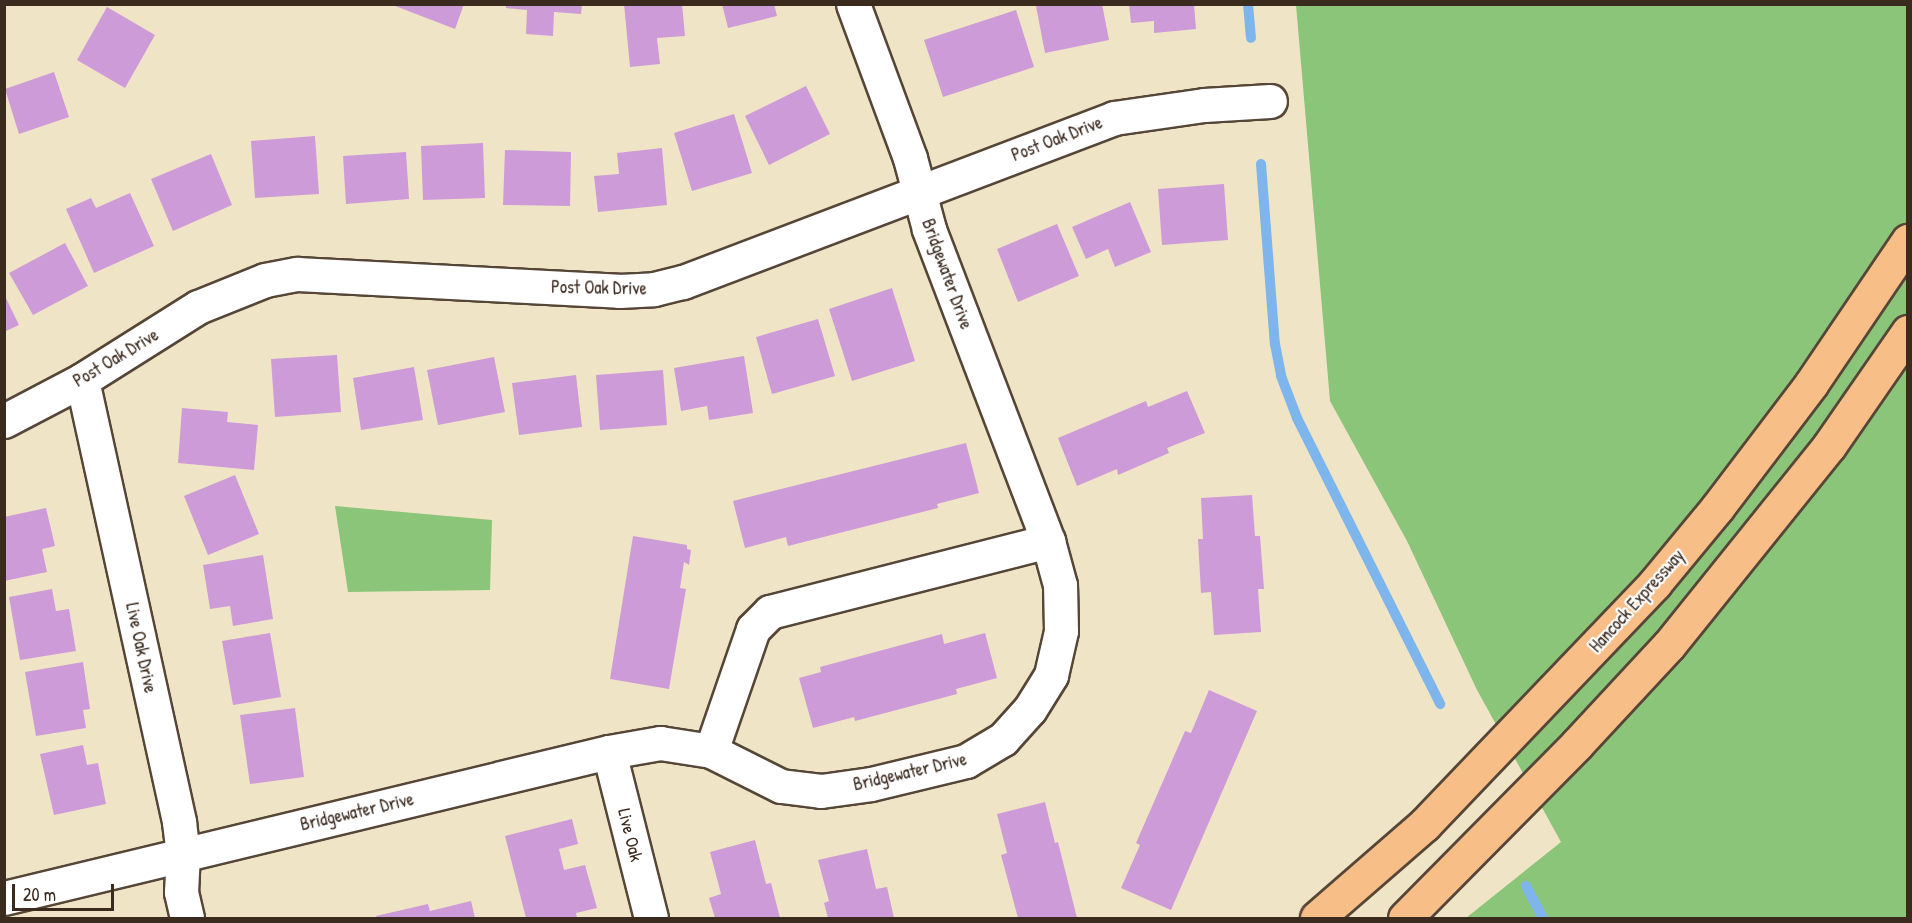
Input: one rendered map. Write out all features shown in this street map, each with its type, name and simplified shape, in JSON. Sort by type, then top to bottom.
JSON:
[{"type":"main road","name":"Hancock Expressway","points":[[1317,918],[1424,825],[1655,583],[1718,508],[1811,384],[1908,241]]},
{"type":"main road","points":[[1405,918],[1577,744],[1669,645],[1829,446],[1908,332]]},
{"type":"street","name":"Bridgewater Drive","points":[[4,898],[609,753],[660,743],[711,751],[781,786],[821,791],[871,784],[966,762],[1003,739],[1030,709],[1051,675],[1061,631],[1060,585],[1048,541],[928,229],[910,158],[854,4]]},
{"type":"street","name":"Post Oak Drive","points":[[4,420],[82,380],[198,308],[235,290],[265,280],[297,274],[619,291],[654,289],[683,282],[1114,118],[1184,107],[1270,100]]},
{"type":"street","name":"Live Oak Drive","points":[[82,380],[179,822],[183,854],[181,892],[187,918]]},
{"type":"street","points":[[711,751],[753,629],[770,612],[1048,541]]},
{"type":"street","name":"Live Oak","points":[[609,753],[651,918]]},
{"type":"green space","points":[[1296,5],[1907,5],[1907,918],[1466,918],[1561,842],[1477,690],[1407,541],[1330,401]]},
{"type":"green space","points":[[335,506],[492,520],[490,590],[348,592]]},
{"type":"building","points":[[390,4],[464,4],[455,29]]},
{"type":"building","points":[[624,4],[682,4],[685,36],[657,38],[660,64],[630,67]]},
{"type":"building","points":[[722,4],[774,4],[777,16],[728,28]]},
{"type":"building","points":[[1102,4],[1109,40],[1045,53],[1036,6]]},
{"type":"building","points":[[1129,4],[1194,4],[1196,29],[1154,33],[1154,21],[1131,23]]},
{"type":"building","points":[[506,5],[582,5],[581,14],[554,12],[553,36],[526,34],[527,10],[506,8]]},
{"type":"building","points":[[107,7],[155,35],[125,88],[77,60]]},
{"type":"building","points":[[1016,10],[1034,67],[943,97],[924,40]]},
{"type":"building","points":[[54,72],[69,117],[19,134],[5,89]]},
{"type":"building","points":[[806,86],[830,134],[769,165],[745,116]]},
{"type":"building","points":[[734,114],[752,173],[692,191],[674,133]]},
{"type":"building","points":[[315,136],[319,194],[255,198],[251,141]]},
{"type":"building","points":[[483,143],[485,198],[423,200],[421,146]]},
{"type":"building","points":[[662,148],[667,205],[598,212],[594,176],[619,174],[617,153]]},
{"type":"building","points":[[505,150],[571,152],[570,206],[503,205]]},
{"type":"building","points":[[406,152],[409,199],[346,204],[343,156]]},
{"type":"building","points":[[211,154],[232,205],[173,231],[151,179]]},
{"type":"building","points":[[1224,184],[1228,240],[1162,245],[1158,189]]},
{"type":"building","points":[[130,193],[154,246],[94,273],[66,209],[91,198],[96,208]]},
{"type":"building","points":[[1130,202],[1151,252],[1115,267],[1108,249],[1086,259],[1072,227]]},
{"type":"building","points":[[1057,224],[1079,276],[1018,302],[997,249]]},
{"type":"building","points":[[65,243],[88,286],[33,315],[9,273]]},
{"type":"building","points":[[892,288],[915,361],[852,381],[829,309]]},
{"type":"building","points":[[4,294],[19,325],[4,332]]},
{"type":"building","points":[[818,319],[835,376],[772,394],[756,337]]},
{"type":"building","points":[[337,355],[341,412],[275,417],[271,359]]},
{"type":"building","points":[[744,356],[753,413],[709,420],[707,406],[681,411],[674,368]]},
{"type":"building","points":[[494,357],[505,412],[438,425],[427,370]]},
{"type":"building","points":[[414,367],[423,420],[361,430],[353,378]]},
{"type":"building","points":[[663,370],[667,425],[600,430],[596,375]]},
{"type":"building","points":[[576,375],[582,427],[519,435],[512,383]]},
{"type":"building","points":[[1187,391],[1205,433],[1167,448],[1169,453],[1118,475],[1117,469],[1077,486],[1058,438],[1146,401],[1148,407]]},
{"type":"building","points":[[182,408],[228,412],[227,422],[258,425],[254,470],[178,463]]},
{"type":"building","points":[[966,443],[979,493],[937,504],[938,508],[788,546],[786,537],[745,548],[733,501]]},
{"type":"building","points":[[235,475],[259,534],[208,555],[184,496]]},
{"type":"building","points":[[1252,495],[1255,536],[1260,536],[1264,589],[1258,589],[1261,632],[1214,635],[1211,592],[1201,593],[1198,539],[1203,539],[1201,498]]},
{"type":"building","points":[[46,508],[55,546],[42,549],[47,572],[4,581],[4,517]]},
{"type":"building","points":[[633,536],[687,545],[687,549],[691,550],[689,565],[684,562],[680,588],[686,589],[669,689],[610,679]]},
{"type":"building","points":[[263,555],[273,619],[233,626],[230,606],[210,609],[203,565]]},
{"type":"building","points":[[52,589],[56,611],[69,609],[76,651],[20,660],[9,597]]},
{"type":"building","points":[[270,633],[281,697],[233,705],[222,641]]},
{"type":"building","points":[[985,633],[997,678],[956,689],[957,694],[855,721],[854,717],[813,728],[799,678],[821,672],[820,667],[942,634],[944,644]]},
{"type":"building","points":[[83,662],[90,709],[83,710],[86,728],[36,736],[25,672]]},
{"type":"building","points":[[1209,690],[1257,711],[1171,910],[1121,888],[1140,845],[1136,843],[1185,731],[1191,733]]},
{"type":"building","points":[[295,708],[304,777],[250,784],[240,715]]},
{"type":"building","points":[[83,745],[87,765],[98,763],[106,804],[54,815],[40,754]]},
{"type":"building","points":[[1045,802],[1055,843],[1058,842],[1077,918],[1018,918],[1001,855],[1007,853],[997,814]]},
{"type":"building","points":[[572,819],[578,844],[559,849],[564,870],[585,865],[597,908],[576,913],[577,918],[526,918],[505,836]]},
{"type":"building","points":[[755,840],[766,884],[771,883],[780,918],[715,918],[709,898],[721,894],[710,852]]},
{"type":"building","points":[[867,849],[876,889],[887,887],[894,918],[828,918],[824,903],[829,901],[818,860]]},
{"type":"building","points":[[471,901],[475,918],[377,918],[376,916],[428,904],[430,911]]},
{"type":"waterway","points":[[1248,4],[1251,38]]},
{"type":"waterway","points":[[1261,164],[1275,344],[1281,376],[1297,418],[1440,704]]},
{"type":"waterway","points":[[1526,886],[1543,918]]}]
